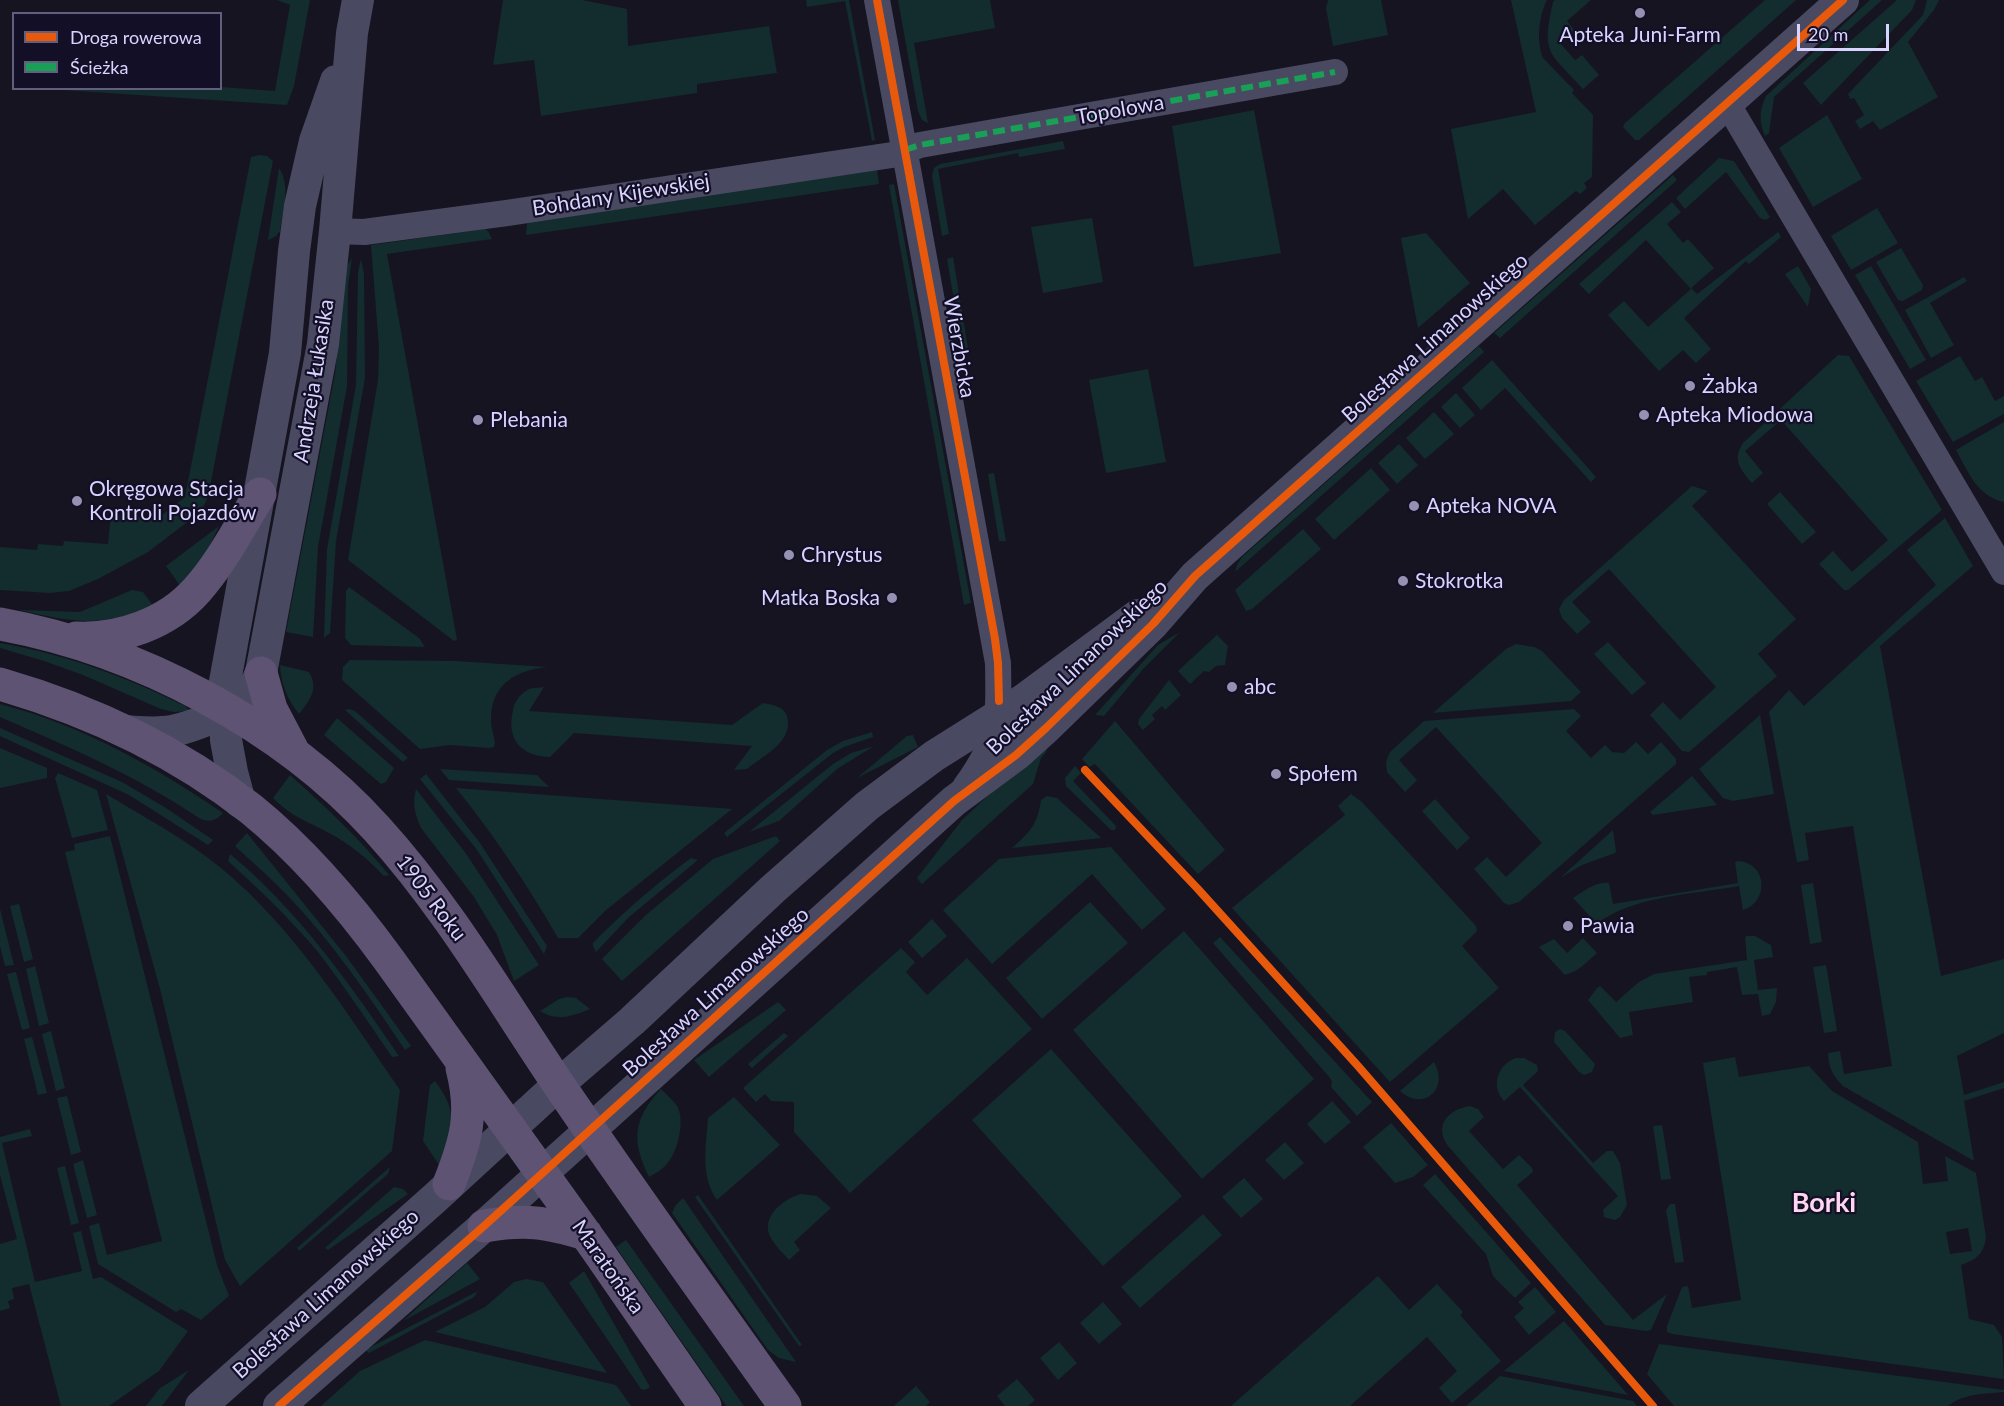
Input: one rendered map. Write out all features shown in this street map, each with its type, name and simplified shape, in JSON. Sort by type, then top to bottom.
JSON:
[{"type":"main road","points":[[59,637],[91,639],[115,636],[152,622],[180,605],[197,590],[208,575],[260,494]]},
{"type":"main road","name":"1905 Roku","points":[[0,624],[59,637],[157,672],[225,710],[296,756],[360,812],[401,857],[458,933],[591,1129]]},
{"type":"main road","points":[[261,673],[271,709],[296,756]]},
{"type":"main road","points":[[0,684],[56,702],[125,731],[184,763],[240,802],[285,840],[358,917],[509,1128]]},
{"type":"main road","points":[[449,1184],[460,1157],[469,1111],[468,1090],[459,1058]]},
{"type":"main road","name":"Maratońska","points":[[509,1128],[586,1234],[705,1406]]},
{"type":"main road","points":[[591,1129],[785,1406]]},
{"type":"main road","points":[[484,1226],[535,1222],[555,1224],[586,1234]]},
{"type":"street","name":"Andrzeja Łukasika","points":[[125,731],[149,733],[172,731],[196,724],[240,702],[249,694],[261,673],[323,344],[352,33],[358,0]]},
{"type":"street","name":"Wierzbicka","points":[[877,0],[995,639],[999,716]]},
{"type":"street","name":"Bolesława Limanowskiego","points":[[279,1406],[484,1226],[954,801],[1016,755],[1153,624],[1192,580],[1843,0]]},
{"type":"street","name":"Andrzeja Łukasika","points":[[225,710],[224,687],[285,353],[300,206],[315,141],[352,33]]},
{"type":"street","name":"Topolowa","points":[[905,150],[1335,72]]},
{"type":"street","points":[[1727,103],[1998,545],[2004,572]]},
{"type":"street","name":"Bohdany Kijewskiej","points":[[335,231],[364,232],[507,213],[892,155],[905,150]]},
{"type":"street","name":"Bolesława Limanowskiego","points":[[201,1406],[509,1128],[632,1021],[773,889],[867,806],[934,756],[999,716],[1066,670],[1136,616],[1192,580]]},
{"type":"street","points":[[225,710],[226,740],[240,802]]},
{"type":"street","name":"Bolesława Limanowskiego","points":[[954,801],[985,757],[993,740],[999,716]]},
{"type":"green space","points":[[277,0],[310,0],[294,86],[287,105],[63,90],[222,90],[222,87],[275,91],[290,5]]},
{"type":"green space","points":[[503,0],[582,0],[627,9],[628,46],[769,26],[777,73],[697,84],[697,93],[541,116],[534,60],[493,65]]},
{"type":"green space","points":[[806,0],[849,0],[875,140],[872,141],[845,1],[807,7]]},
{"type":"green space","points":[[898,0],[990,0],[995,28],[914,43],[928,123],[922,120],[918,111]]},
{"type":"green space","points":[[1328,0],[1381,0],[1388,35],[1333,46],[1326,8]]},
{"type":"green space","points":[[1511,0],[1547,0],[1539,28],[1543,58],[1574,90],[1572,93],[1593,115],[1592,177],[1584,183],[1587,188],[1580,194],[1576,191],[1535,225],[1503,189],[1468,219],[1451,129],[1536,112]]},
{"type":"green space","points":[[1555,0],[1591,0],[1567,21],[1575,31],[1561,44],[1575,60],[1582,55],[1599,75],[1583,89],[1555,59],[1548,43],[1549,19]]},
{"type":"green space","points":[[1765,0],[1796,0],[1639,140],[1635,140],[1623,127],[1625,123]]},
{"type":"green space","points":[[1870,0],[1882,0],[1774,97],[1769,133],[1765,136],[1761,116],[1766,96]]},
{"type":"green space","points":[[1897,0],[1916,0],[1912,10],[1821,105],[1803,83]]},
{"type":"green space","points":[[1927,0],[1939,0],[1934,10],[1908,42],[1938,97],[1880,130],[1873,121],[1860,129],[1855,121],[1864,115],[1854,98],[1850,99],[1848,94],[1923,15]]},
{"type":"green space","points":[[1254,110],[1281,253],[1194,267],[1172,126]]},
{"type":"green space","points":[[1827,115],[1862,179],[1813,207],[1779,148]]},
{"type":"green space","points":[[1063,141],[1065,149],[1019,157],[1018,153],[938,169],[949,234],[942,236],[932,176],[934,168],[940,164]]},
{"type":"green space","points":[[267,156],[273,161],[208,497],[202,509],[148,552],[98,579],[69,591],[50,593],[0,590],[0,547],[37,550],[38,544],[63,546],[64,541],[108,544],[111,514],[157,519],[185,497],[251,157]]},
{"type":"green space","points":[[1719,158],[1734,161],[1770,217],[1766,220],[1760,218],[1726,172],[1685,209],[1676,198]]},
{"type":"green space","points":[[279,168],[285,183],[284,207],[280,231],[268,240]]},
{"type":"green space","points":[[877,170],[879,184],[526,235],[527,224],[530,221]]},
{"type":"green space","points":[[1673,175],[1677,180],[1500,338],[1494,333]]},
{"type":"green space","points":[[894,184],[971,603],[964,605],[889,185]]},
{"type":"green space","points":[[1672,202],[1681,212],[1667,224],[1683,243],[1688,239],[1714,268],[1691,288],[1697,294],[1778,232],[1781,237],[1749,264],[1746,261],[1684,318],[1711,349],[1696,363],[1683,350],[1659,371],[1608,315],[1624,301],[1648,327],[1691,289],[1646,240],[1589,294],[1579,284]]},
{"type":"green space","points":[[1877,208],[1898,243],[1851,270],[1831,236]]},
{"type":"green space","points":[[1092,218],[1103,282],[1043,293],[1031,227]]},
{"type":"green space","points":[[485,229],[492,239],[387,254],[457,640],[454,641],[348,560],[378,380],[379,348],[371,245]]},
{"type":"green space","points":[[1426,233],[1470,283],[1418,328],[1401,238]]},
{"type":"green space","points":[[1901,248],[1923,285],[1922,290],[1903,301],[1898,300],[1876,262]]},
{"type":"green space","points":[[953,257],[968,348],[962,349],[947,259]]},
{"type":"green space","points":[[352,258],[348,286],[347,386],[318,547],[313,637],[286,632],[335,374],[346,267]]},
{"type":"green space","points":[[361,259],[364,274],[365,378],[336,541],[330,633],[324,638],[327,549],[356,385],[358,272]]},
{"type":"green space","points":[[1798,266],[1811,289],[1808,307],[1785,274]]},
{"type":"green space","points":[[1871,266],[1926,360],[1910,369],[1855,275]]},
{"type":"green space","points":[[1964,277],[1967,281],[1930,303],[1954,345],[1931,358],[1905,310]]},
{"type":"green space","points":[[1479,346],[1484,352],[1235,572],[1242,557]]},
{"type":"green space","points":[[1838,355],[1849,356],[1942,510],[1848,590],[1844,590],[1819,564],[1833,551],[1852,572],[1888,540],[1781,420],[1745,451],[1763,473],[1752,483],[1741,469],[1738,459],[1743,443]]},
{"type":"green space","points":[[1960,356],[1975,381],[1982,377],[1995,401],[2004,396],[2004,414],[1953,442],[1916,381]]},
{"type":"green space","points":[[1492,360],[1596,477],[1591,482],[1505,388],[1481,410],[1462,388]]},
{"type":"green space","points":[[1148,369],[1166,462],[1106,473],[1089,380]]},
{"type":"green space","points":[[1456,393],[1475,415],[1460,428],[1441,407]]},
{"type":"green space","points":[[1434,412],[1454,434],[1425,459],[1406,438]]},
{"type":"green space","points":[[2004,422],[2004,502],[1980,489],[1969,475],[1956,450]]},
{"type":"green space","points":[[1399,444],[1418,465],[1397,484],[1378,463]]},
{"type":"green space","points":[[1371,468],[1390,490],[1334,540],[1315,519]]},
{"type":"green space","points":[[994,473],[1006,541],[999,541],[988,474]]},
{"type":"green space","points":[[1692,486],[1708,491],[1692,506],[1796,619],[1758,654],[1777,676],[1689,752],[1682,751],[1650,715],[1663,702],[1680,720],[1716,687],[1609,569],[1572,602],[1591,622],[1577,634],[1562,618],[1559,609],[1564,600]]},
{"type":"green space","points":[[1780,492],[1816,532],[1802,544],[1767,504]]},
{"type":"green space","points":[[1945,518],[1973,566],[1880,646],[1941,976],[2004,959],[2004,1033],[1957,1056],[1964,1095],[2004,1082],[2004,1088],[1964,1101],[1974,1161],[1843,1086],[1832,1071],[1828,1053],[1840,1051],[1844,1074],[1892,1066],[1853,826],[1805,833],[1809,860],[1797,862],[1769,712],[1789,690],[1804,706],[1936,585],[1907,550]]},
{"type":"green space","points":[[219,526],[203,560],[181,587],[166,566]]},
{"type":"green space","points":[[1303,529],[1321,549],[1252,609],[1246,611],[1235,590]]},
{"type":"green space","points":[[349,587],[419,638],[425,647],[351,645],[345,638],[346,591]]},
{"type":"green space","points":[[132,590],[143,592],[154,607],[117,618],[86,621],[56,618],[19,610],[80,612]]},
{"type":"green space","points":[[1180,632],[1144,668],[1104,716],[1095,715],[1158,645]]},
{"type":"green space","points":[[1217,635],[1228,646],[1225,665],[1216,666],[1209,672],[1204,671],[1190,684],[1178,671]]},
{"type":"green space","points":[[1608,642],[1646,683],[1632,695],[1594,654]]},
{"type":"green space","points":[[0,643],[48,653],[118,676],[163,695],[190,711],[174,712],[161,709],[83,675],[0,648]]},
{"type":"green space","points":[[1516,644],[1542,651],[1581,692],[1571,701],[1433,713],[1506,649]]},
{"type":"green space","points":[[350,660],[456,661],[547,667],[526,671],[508,681],[501,688],[492,707],[494,747],[450,745],[420,749],[342,680],[343,667]]},
{"type":"green space","points":[[280,665],[309,672],[312,678],[312,694],[299,714],[285,691]]},
{"type":"green space","points":[[1169,680],[1181,695],[1165,710],[1162,706],[1152,715],[1155,719],[1143,730],[1138,724],[1139,719]]},
{"type":"green space","points":[[544,687],[529,711],[732,725],[763,703],[783,710],[787,716],[787,729],[785,736],[774,748],[747,769],[734,770],[752,746],[574,733],[550,757],[540,756],[524,750],[518,744],[514,738],[511,721],[517,699],[530,689]]},
{"type":"green space","points":[[0,704],[88,735],[143,763],[223,813],[212,820],[199,818],[127,775],[0,717]]},
{"type":"green space","points":[[1574,709],[1581,716],[1566,731],[1591,758],[1605,745],[1612,752],[1624,753],[1636,742],[1648,754],[1661,742],[1676,759],[1676,764],[1519,902],[1509,905],[1504,903],[1474,869],[1487,857],[1506,877],[1542,843],[1436,727],[1399,760],[1417,780],[1405,792],[1387,772],[1386,762],[1390,752],[1424,721]]},
{"type":"green space","points":[[345,710],[355,711],[408,758],[403,762]]},
{"type":"green space","points":[[1760,715],[1774,794],[1733,801],[1723,798],[1699,769]]},
{"type":"green space","points":[[337,718],[394,768],[386,782],[381,784],[324,735]]},
{"type":"green space","points":[[1115,721],[1225,850],[1198,874],[1095,764],[1089,767],[1082,759]]},
{"type":"green space","points":[[0,728],[122,782],[213,840],[208,845],[129,795],[0,736]]},
{"type":"green space","points":[[872,732],[873,737],[833,753],[727,837],[724,833],[827,750],[843,741]]},
{"type":"green space","points":[[913,735],[918,747],[857,778],[907,736]]},
{"type":"green space","points":[[1045,742],[1047,751],[1041,758],[1033,784],[922,884],[917,878],[962,820]]},
{"type":"green space","points":[[874,746],[837,769],[779,821],[749,832],[833,764],[851,753]]},
{"type":"green space","points":[[0,748],[47,768],[47,778],[0,788]]},
{"type":"green space","points":[[1075,766],[1081,773],[1073,781],[1116,826],[1115,830],[1111,830],[1066,786],[1065,778]]},
{"type":"green space","points":[[440,769],[537,775],[549,787],[449,780]]},
{"type":"green space","points":[[58,773],[97,790],[108,830],[72,838],[55,778]]},
{"type":"green space","points":[[426,774],[480,843],[547,946],[544,954],[477,850],[420,779]]},
{"type":"green space","points":[[290,775],[342,823],[389,875],[384,876],[337,837],[293,814],[273,798]]},
{"type":"green space","points":[[1692,776],[1717,805],[1653,815],[1650,812]]},
{"type":"green space","points":[[456,788],[732,809],[605,911],[578,938],[558,938],[510,861]]},
{"type":"green space","points":[[416,789],[467,855],[539,965],[514,981],[497,935],[474,897],[421,828],[415,809]]},
{"type":"green space","points":[[106,794],[194,847],[221,868],[273,917],[318,973],[400,1090],[392,1151],[240,1286],[225,1260],[160,989]]},
{"type":"green space","points":[[1351,794],[1362,802],[1476,926],[1477,931],[1462,946],[1499,988],[1390,1082],[1232,908],[1345,815],[1338,806]]},
{"type":"green space","points":[[1047,796],[1057,798],[1101,838],[1012,848],[1032,827],[1041,800]]},
{"type":"green space","points":[[1435,799],[1470,838],[1457,850],[1422,811]]},
{"type":"green space","points":[[1613,830],[1615,853],[1582,865],[1560,878]]},
{"type":"green space","points":[[247,833],[346,956],[411,1046],[405,1050],[350,970],[320,932],[276,883],[235,846]]},
{"type":"green space","points":[[110,836],[217,1265],[229,1296],[201,1320],[181,1309],[176,1312],[98,1264],[89,1226],[99,1223],[107,1255],[162,1241],[65,852],[75,850],[74,844]]},
{"type":"green space","points":[[776,836],[780,841],[622,981],[602,959],[646,915],[713,859]]},
{"type":"green space","points":[[1111,847],[1166,909],[1142,930],[1092,874],[992,964],[943,910],[999,859]]},
{"type":"green space","points":[[230,854],[255,876],[300,923],[341,975],[399,1056],[392,1057],[318,952],[228,861]]},
{"type":"green space","points":[[691,858],[698,860],[629,917],[596,952],[593,943],[605,931],[640,898]]},
{"type":"green space","points":[[1735,862],[1748,863],[1755,868],[1762,883],[1757,899],[1743,910],[1739,886],[1645,902],[1627,907],[1597,924],[1573,898],[1590,887],[1604,883],[1609,883],[1613,904],[1738,883]]},
{"type":"green space","points":[[1813,883],[1822,942],[1810,944],[1801,885]]},
{"type":"green space","points":[[1090,902],[1128,943],[1042,1019],[1006,978]]},
{"type":"green space","points":[[19,904],[33,959],[24,962],[10,906]]},
{"type":"green space","points":[[0,909],[14,965],[5,966],[0,946]]},
{"type":"green space","points":[[932,919],[947,936],[922,958],[908,942]]},
{"type":"green space","points":[[1184,931],[1314,1079],[1202,1179],[1073,1030]]},
{"type":"green space","points":[[1755,936],[1771,945],[1773,957],[1754,960],[1758,990],[1777,988],[1776,1002],[1770,1014],[1762,1016],[1758,994],[1742,995],[1737,967],[1689,977],[1693,1002],[1629,1012],[1633,1035],[1620,1038],[1588,1000],[1600,986],[1616,1002],[1639,982],[1654,974],[1747,960],[1745,937]]},
{"type":"green space","points":[[1220,937],[1372,1102],[1357,1116],[1331,1087],[1330,1078],[1213,943]]},
{"type":"green space","points":[[1583,938],[1597,953],[1578,969],[1565,975],[1539,947],[1554,939],[1567,953]]},
{"type":"green space","points":[[901,948],[915,962],[906,972],[927,995],[967,958],[1032,1029],[850,1193],[794,1132],[794,1102],[771,1101],[765,1094],[756,1102],[743,1088]]},
{"type":"green space","points":[[1826,965],[1837,1031],[1824,1033],[1813,967]]},
{"type":"green space","points":[[35,966],[49,1023],[39,1026],[26,969]]},
{"type":"green space","points":[[16,972],[30,1028],[22,1030],[7,974]]},
{"type":"green space","points":[[576,998],[590,1009],[571,1016],[559,1017],[540,1011],[559,999]]},
{"type":"green space","points":[[778,1002],[786,1010],[709,1077],[694,1060]]},
{"type":"green space","points":[[1560,1029],[1565,1031],[1595,1064],[1592,1072],[1584,1075],[1579,1072],[1554,1042],[1555,1032]]},
{"type":"green space","points":[[51,1031],[65,1088],[56,1091],[42,1034]]},
{"type":"green space","points":[[784,1033],[788,1036],[752,1068],[748,1064]]},
{"type":"green space","points":[[32,1037],[47,1093],[38,1095],[24,1039]]},
{"type":"green space","points":[[1051,1049],[1182,1196],[1103,1266],[972,1120]]},
{"type":"green space","points":[[1735,1057],[1739,1077],[1809,1066],[1832,1091],[1918,1142],[1923,1184],[1948,1181],[1945,1156],[1976,1173],[1986,1237],[1978,1255],[1961,1265],[1969,1319],[1994,1325],[2002,1337],[2004,1379],[1667,1332],[1667,1326],[1682,1287],[1688,1286],[1692,1308],[1741,1300],[1703,1063]],"holes":[[[1968,1228],[1972,1251],[1950,1254],[1946,1232]]]},
{"type":"green space","points":[[1516,1058],[1524,1058],[1537,1065],[1538,1071],[1523,1085],[1593,1163],[1607,1151],[1613,1151],[1620,1163],[1627,1205],[1620,1217],[1615,1220],[1604,1217],[1603,1210],[1618,1196],[1520,1087],[1504,1101],[1500,1095],[1497,1089],[1498,1076],[1505,1065]]},
{"type":"green space","points":[[1434,1062],[1439,1081],[1432,1094],[1417,1099],[1400,1091]]},
{"type":"green space","points":[[435,1081],[445,1096],[452,1118],[444,1157],[439,1165],[423,1141],[430,1085]]},
{"type":"green space","points":[[661,1089],[680,1112],[679,1138],[669,1162],[649,1177],[639,1152],[638,1130],[645,1110]]},
{"type":"green space","points":[[67,1096],[81,1152],[71,1155],[57,1098]]},
{"type":"green space","points":[[734,1097],[780,1145],[717,1200],[706,1171],[708,1118]]},
{"type":"green space","points":[[1332,1101],[1351,1122],[1325,1144],[1307,1124]]},
{"type":"green space","points":[[1470,1106],[1478,1109],[1484,1117],[1469,1131],[1503,1169],[1519,1155],[1532,1168],[1533,1172],[1517,1185],[1633,1320],[1667,1294],[1651,1330],[1605,1325],[1448,1146],[1442,1131],[1446,1119],[1450,1114]]},
{"type":"green space","points":[[1391,1123],[1428,1165],[1413,1177],[1395,1183],[1363,1147]]},
{"type":"green space","points":[[1662,1125],[1671,1179],[1661,1180],[1653,1126]]},
{"type":"green space","points":[[30,1129],[32,1136],[2,1143],[35,1282],[82,1271],[73,1233],[81,1231],[93,1279],[101,1277],[188,1331],[159,1371],[109,1406],[61,1406],[29,1284],[12,1288],[14,1299],[8,1301],[10,1308],[0,1311],[0,1244],[17,1239],[0,1175],[0,1137]]},
{"type":"green space","points":[[1285,1142],[1304,1163],[1284,1180],[1265,1160]]},
{"type":"green space","points":[[83,1160],[97,1215],[87,1218],[73,1164]]},
{"type":"green space","points":[[65,1166],[79,1223],[71,1225],[57,1168]]},
{"type":"green space","points":[[390,1167],[388,1174],[299,1251],[297,1248]]},
{"type":"green space","points":[[1435,1174],[1531,1283],[1515,1298],[1493,1276],[1486,1254],[1423,1185]]},
{"type":"green space","points":[[1244,1178],[1263,1199],[1241,1218],[1222,1197]]},
{"type":"green space","points":[[394,1187],[403,1189],[408,1194],[328,1250],[325,1248]]},
{"type":"green space","points":[[801,1194],[817,1196],[831,1208],[794,1242],[800,1250],[789,1260],[771,1238],[768,1223],[781,1204]]},
{"type":"green space","points":[[698,1195],[802,1345],[799,1346],[695,1197]]},
{"type":"green space","points":[[683,1198],[796,1362],[779,1358],[768,1350],[672,1213]]},
{"type":"green space","points":[[1670,1204],[1675,1204],[1684,1262],[1675,1263],[1666,1210]]},
{"type":"green space","points":[[1203,1214],[1222,1235],[1140,1308],[1121,1287]]},
{"type":"green space","points":[[626,1240],[744,1406],[726,1406],[616,1247]]},
{"type":"green space","points":[[467,1263],[480,1279],[403,1321]]},
{"type":"green space","points":[[584,1271],[650,1387],[645,1390],[641,1389],[569,1283]]},
{"type":"green space","points":[[1378,1276],[1409,1310],[1437,1284],[1463,1312],[1460,1315],[1501,1361],[1452,1403],[1439,1388],[1457,1371],[1427,1337],[1350,1406],[1231,1406]]},
{"type":"green space","points":[[526,1279],[543,1282],[607,1373],[435,1332],[485,1307],[514,1282]]},
{"type":"green space","points":[[1535,1287],[1556,1312],[1529,1335],[1514,1317],[1524,1308],[1518,1302]]},
{"type":"green space","points":[[478,1291],[474,1297],[369,1353],[365,1350]]},
{"type":"green space","points":[[1103,1302],[1122,1324],[1099,1344],[1080,1323]]},
{"type":"green space","points":[[1564,1321],[1628,1395],[1504,1371]]},
{"type":"green space","points":[[425,1340],[616,1385],[631,1406],[321,1406],[360,1371]]},
{"type":"green space","points":[[1059,1342],[1077,1363],[1058,1380],[1040,1358]]},
{"type":"green space","points":[[1659,1344],[2004,1390],[2004,1392],[1968,1396],[1948,1406],[1674,1406],[1647,1374]]},
{"type":"green space","points":[[189,1370],[162,1406],[146,1406],[160,1388]]},
{"type":"green space","points":[[1500,1376],[1633,1401],[1637,1406],[1466,1406]]},
{"type":"green space","points":[[1017,1379],[1035,1400],[1028,1406],[1005,1406],[997,1396]]},
{"type":"green space","points":[[916,1386],[930,1402],[926,1406],[894,1406]]},
{"type":"marked path","points":[[905,150],[920,145],[1335,72]]},
{"type":"cycle path","points":[[877,0],[995,639],[999,701]]},
{"type":"cycle path","points":[[279,1406],[484,1226],[954,801],[1016,755],[1153,624],[1195,576],[1843,0]]},
{"type":"cycle path","points":[[1085,770],[1197,888],[1358,1066],[1653,1406]]},
{"type":"place","name":"Apteka Juni-Farm","points":[[1640,13]]},
{"type":"place","name":"Żabka","points":[[1690,386]]},
{"type":"place","name":"Apteka Miodowa","points":[[1644,415]]},
{"type":"place","name":"Plebania","points":[[478,420]]},
{"type":"place","name":"Okręgowa Stacja Kontroli Pojazdów","points":[[77,501]]},
{"type":"place","name":"Apteka NOVA","points":[[1414,506]]},
{"type":"place","name":"Chrystus","points":[[789,555]]},
{"type":"place","name":"Stokrotka","points":[[1403,581]]},
{"type":"place","name":"Matka Boska","points":[[892,598]]},
{"type":"place","name":"abc","points":[[1232,687]]},
{"type":"place","name":"Społem","points":[[1276,774]]},
{"type":"place","name":"Pawia","points":[[1568,926]]},
{"type":"district","name":"Borki","points":[[1824,1203]]}]
